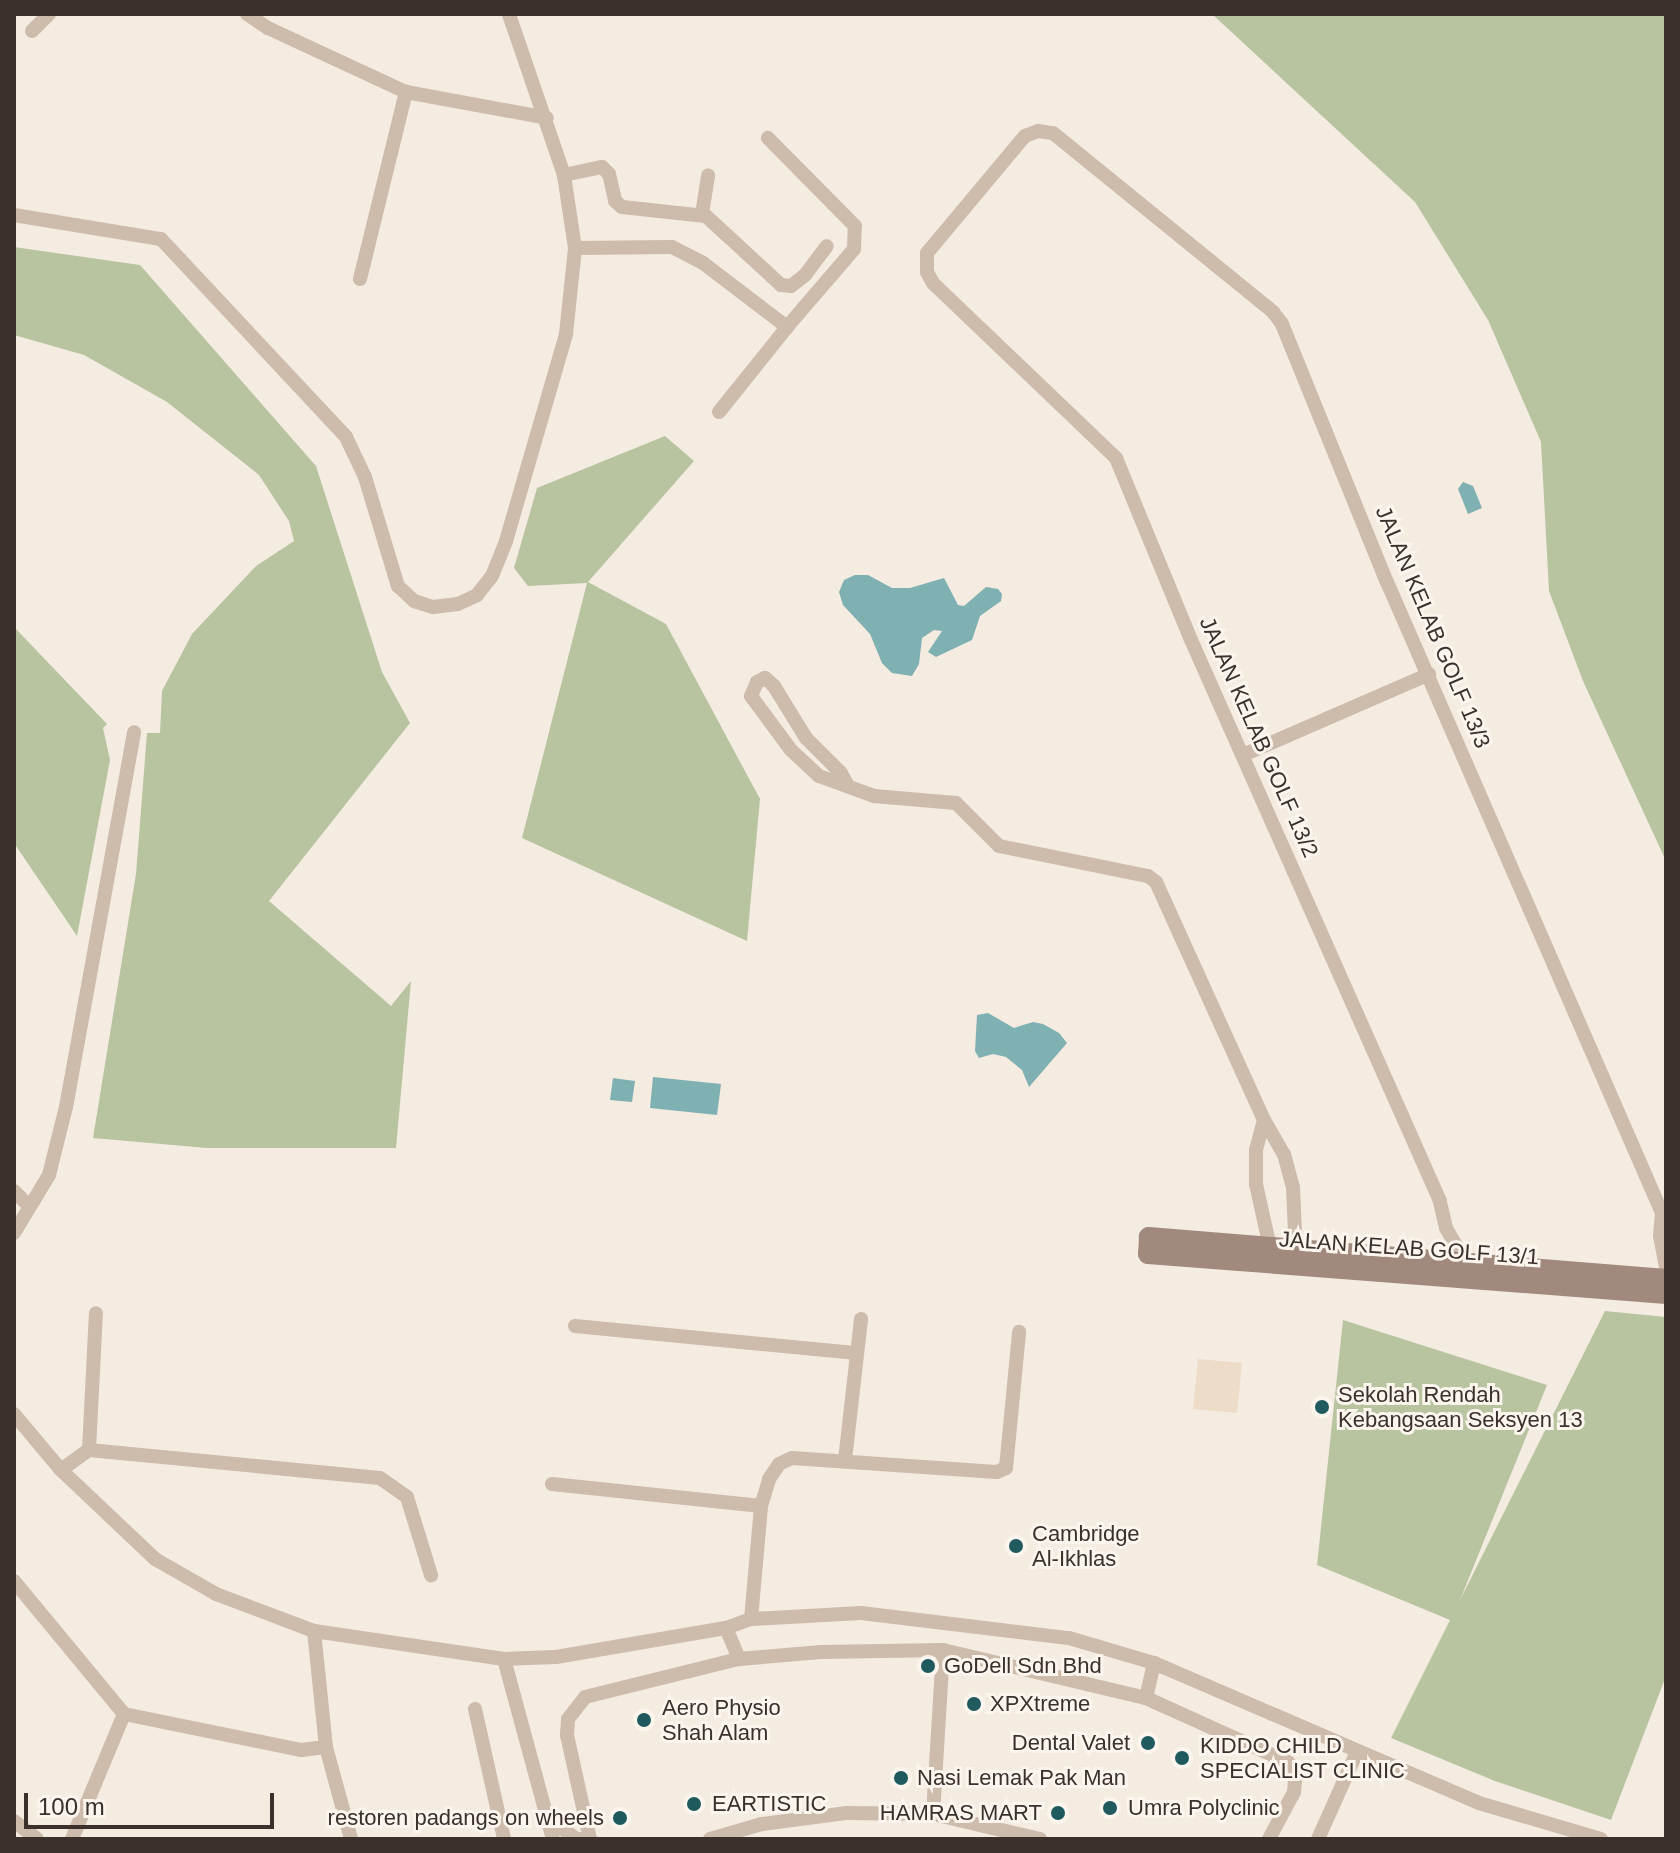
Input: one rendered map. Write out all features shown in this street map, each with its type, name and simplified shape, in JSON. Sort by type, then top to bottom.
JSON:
[{"type":"street","points":[[32,31],[49,14]]},
{"type":"street","points":[[247,14],[268,28],[406,92],[547,118]]},
{"type":"street","points":[[14,215],[161,239],[346,437],[365,477],[398,586],[414,601],[433,607],[458,604],[477,595],[492,576],[506,541],[566,334],[575,248],[564,175],[509,14]]},
{"type":"street","points":[[360,279],[406,92]]},
{"type":"street","name":"JALAN KELAB GOLF 13/2","points":[[1038,131],[1025,136],[927,253],[927,272],[933,283],[1116,458],[1440,1201],[1446,1228],[1469,1270]]},
{"type":"street","name":"JALAN KELAB GOLF 13/3","points":[[1038,131],[1053,133],[1273,312],[1282,324],[1387,582],[1662,1213],[1660,1236],[1666,1267]]},
{"type":"street","points":[[719,412],[854,249],[855,226],[768,138]]},
{"type":"street","points":[[564,175],[602,167],[609,174],[615,201],[622,207],[702,214],[781,285],[791,286],[805,275],[827,246]]},
{"type":"street","points":[[702,214],[708,175]]},
{"type":"street","points":[[575,248],[672,247],[703,263],[787,327]]},
{"type":"street","points":[[1243,755],[1429,674]]},
{"type":"street","points":[[847,784],[841,773],[806,738],[774,686],[765,678],[757,682],[751,696],[791,750],[819,776],[874,796],[956,803],[999,846],[1148,876],[1156,882],[1264,1120],[1284,1154],[1290,1177],[1296,1257]]},
{"type":"street","points":[[14,1233],[49,1175],[66,1107],[134,732]]},
{"type":"street","points":[[1264,1120],[1256,1150],[1256,1184],[1271,1255]]},
{"type":"street","points":[[14,1191],[29,1206]]},
{"type":"street","name":"JALAN KELAB GOLF 13/1","points":[[1148,1254],[1271,1255],[1469,1270],[1666,1294]]},
{"type":"street","points":[[1469,1270],[1666,1279]]},
{"type":"street","points":[[89,1450],[96,1313]]},
{"type":"street","points":[[845,1460],[861,1319]]},
{"type":"street","points":[[575,1326],[857,1353]]},
{"type":"street","points":[[751,1619],[761,1506],[769,1479],[779,1464],[792,1458],[997,1472],[1006,1468],[1010,1458],[1019,1332]]},
{"type":"street","points":[[14,1414],[61,1470],[155,1559],[216,1594],[314,1631],[504,1659],[556,1657],[726,1628],[751,1619],[861,1613],[1069,1638],[1154,1663],[1479,1803],[1562,1834],[1601,1839]]},
{"type":"street","points":[[61,1470],[89,1450],[380,1478],[407,1497],[431,1575]]},
{"type":"street","points":[[552,1484],[761,1506]]},
{"type":"street","points":[[14,1581],[124,1714],[301,1750],[326,1747]]},
{"type":"street","points":[[726,1628],[739,1659]]},
{"type":"street","points":[[314,1631],[326,1747],[351,1839]]},
{"type":"street","points":[[547,1816],[576,1839],[590,1839],[567,1735],[568,1719],[575,1706],[585,1697],[739,1659],[821,1652],[943,1650],[1146,1698],[1288,1762],[1295,1781],[1294,1792],[1269,1839]]},
{"type":"street","points":[[933,1814],[943,1650]]},
{"type":"street","points":[[504,1659],[553,1839]]},
{"type":"street","points":[[1146,1698],[1154,1663]]},
{"type":"street","points":[[475,1709],[504,1839]]},
{"type":"street","points":[[72,1839],[124,1714]]},
{"type":"street","points":[[1318,1839],[1357,1752]]},
{"type":"street","points":[[710,1839],[762,1824],[847,1813],[933,1814],[1040,1839]]},
{"type":"street","points":[[14,1821],[37,1839]]},
{"type":"green space","points":[[1212,14],[1666,14],[1666,861],[1583,681],[1549,591],[1541,442],[1488,320],[1415,202]]},
{"type":"green space","points":[[14,247],[140,265],[316,466],[382,672],[410,723],[269,901],[391,1006],[411,981],[396,1148],[207,1148],[93,1138],[136,874],[147,733],[160,733],[162,691],[192,634],[256,566],[294,541],[289,521],[259,475],[167,402],[84,355],[14,335]]},
{"type":"green space","points":[[665,436],[694,461],[588,582],[666,624],[760,799],[747,941],[522,838],[587,583],[528,586],[514,568],[537,488]]},
{"type":"green space","points":[[14,627],[107,724],[103,728],[110,760],[77,936],[14,843]]},
{"type":"green space","points":[[1605,1311],[1666,1317],[1666,1676],[1611,1820],[1495,1781],[1391,1738],[1450,1620],[1317,1565],[1343,1320],[1547,1385],[1460,1600]]},
{"type":"shaded area","points":[[1198,1359],[1242,1363],[1237,1413],[1193,1409]]},
{"type":"water","points":[[1463,482],[1473,486],[1482,508],[1468,514],[1458,489]]},
{"type":"water","points":[[855,575],[868,575],[892,588],[910,588],[944,578],[958,605],[964,606],[986,587],[998,589],[1002,594],[1001,601],[980,616],[972,640],[936,657],[928,652],[942,631],[934,630],[922,638],[919,664],[912,676],[892,673],[882,663],[870,634],[843,605],[839,592],[844,580]]},
{"type":"water","points":[[988,1013],[1014,1028],[1033,1022],[1043,1024],[1059,1033],[1067,1043],[1029,1087],[1022,1070],[1006,1057],[993,1054],[979,1058],[975,1051],[977,1015]]},
{"type":"water","points":[[653,1077],[721,1084],[717,1115],[650,1108]]},
{"type":"water","points":[[613,1078],[635,1081],[632,1102],[610,1100]]},
{"type":"place","name":"Sekolah Rendah Kebangsaan Seksyen 13","points":[[1322,1407]]},
{"type":"place","name":"Cambridge Al-Ikhlas","points":[[1016,1546]]},
{"type":"place","name":"GoDell Sdn Bhd","points":[[928,1666]]},
{"type":"place","name":"XPXtreme","points":[[974,1704]]},
{"type":"place","name":"Aero Physio Shah Alam","points":[[644,1720]]},
{"type":"place","name":"Dental Valet","points":[[1148,1743]]},
{"type":"place","name":"KIDDO CHILD SPECIALIST CLINIC","points":[[1182,1758]]},
{"type":"place","name":"Nasi Lemak Pak Man","points":[[901,1778]]},
{"type":"place","name":"EARTISTIC","points":[[694,1804]]},
{"type":"place","name":"Umra Polyclinic","points":[[1110,1808]]},
{"type":"place","name":"HAMRAS MART","points":[[1058,1813]]},
{"type":"place","name":"restoren padangs on wheels","points":[[620,1818]]}]
